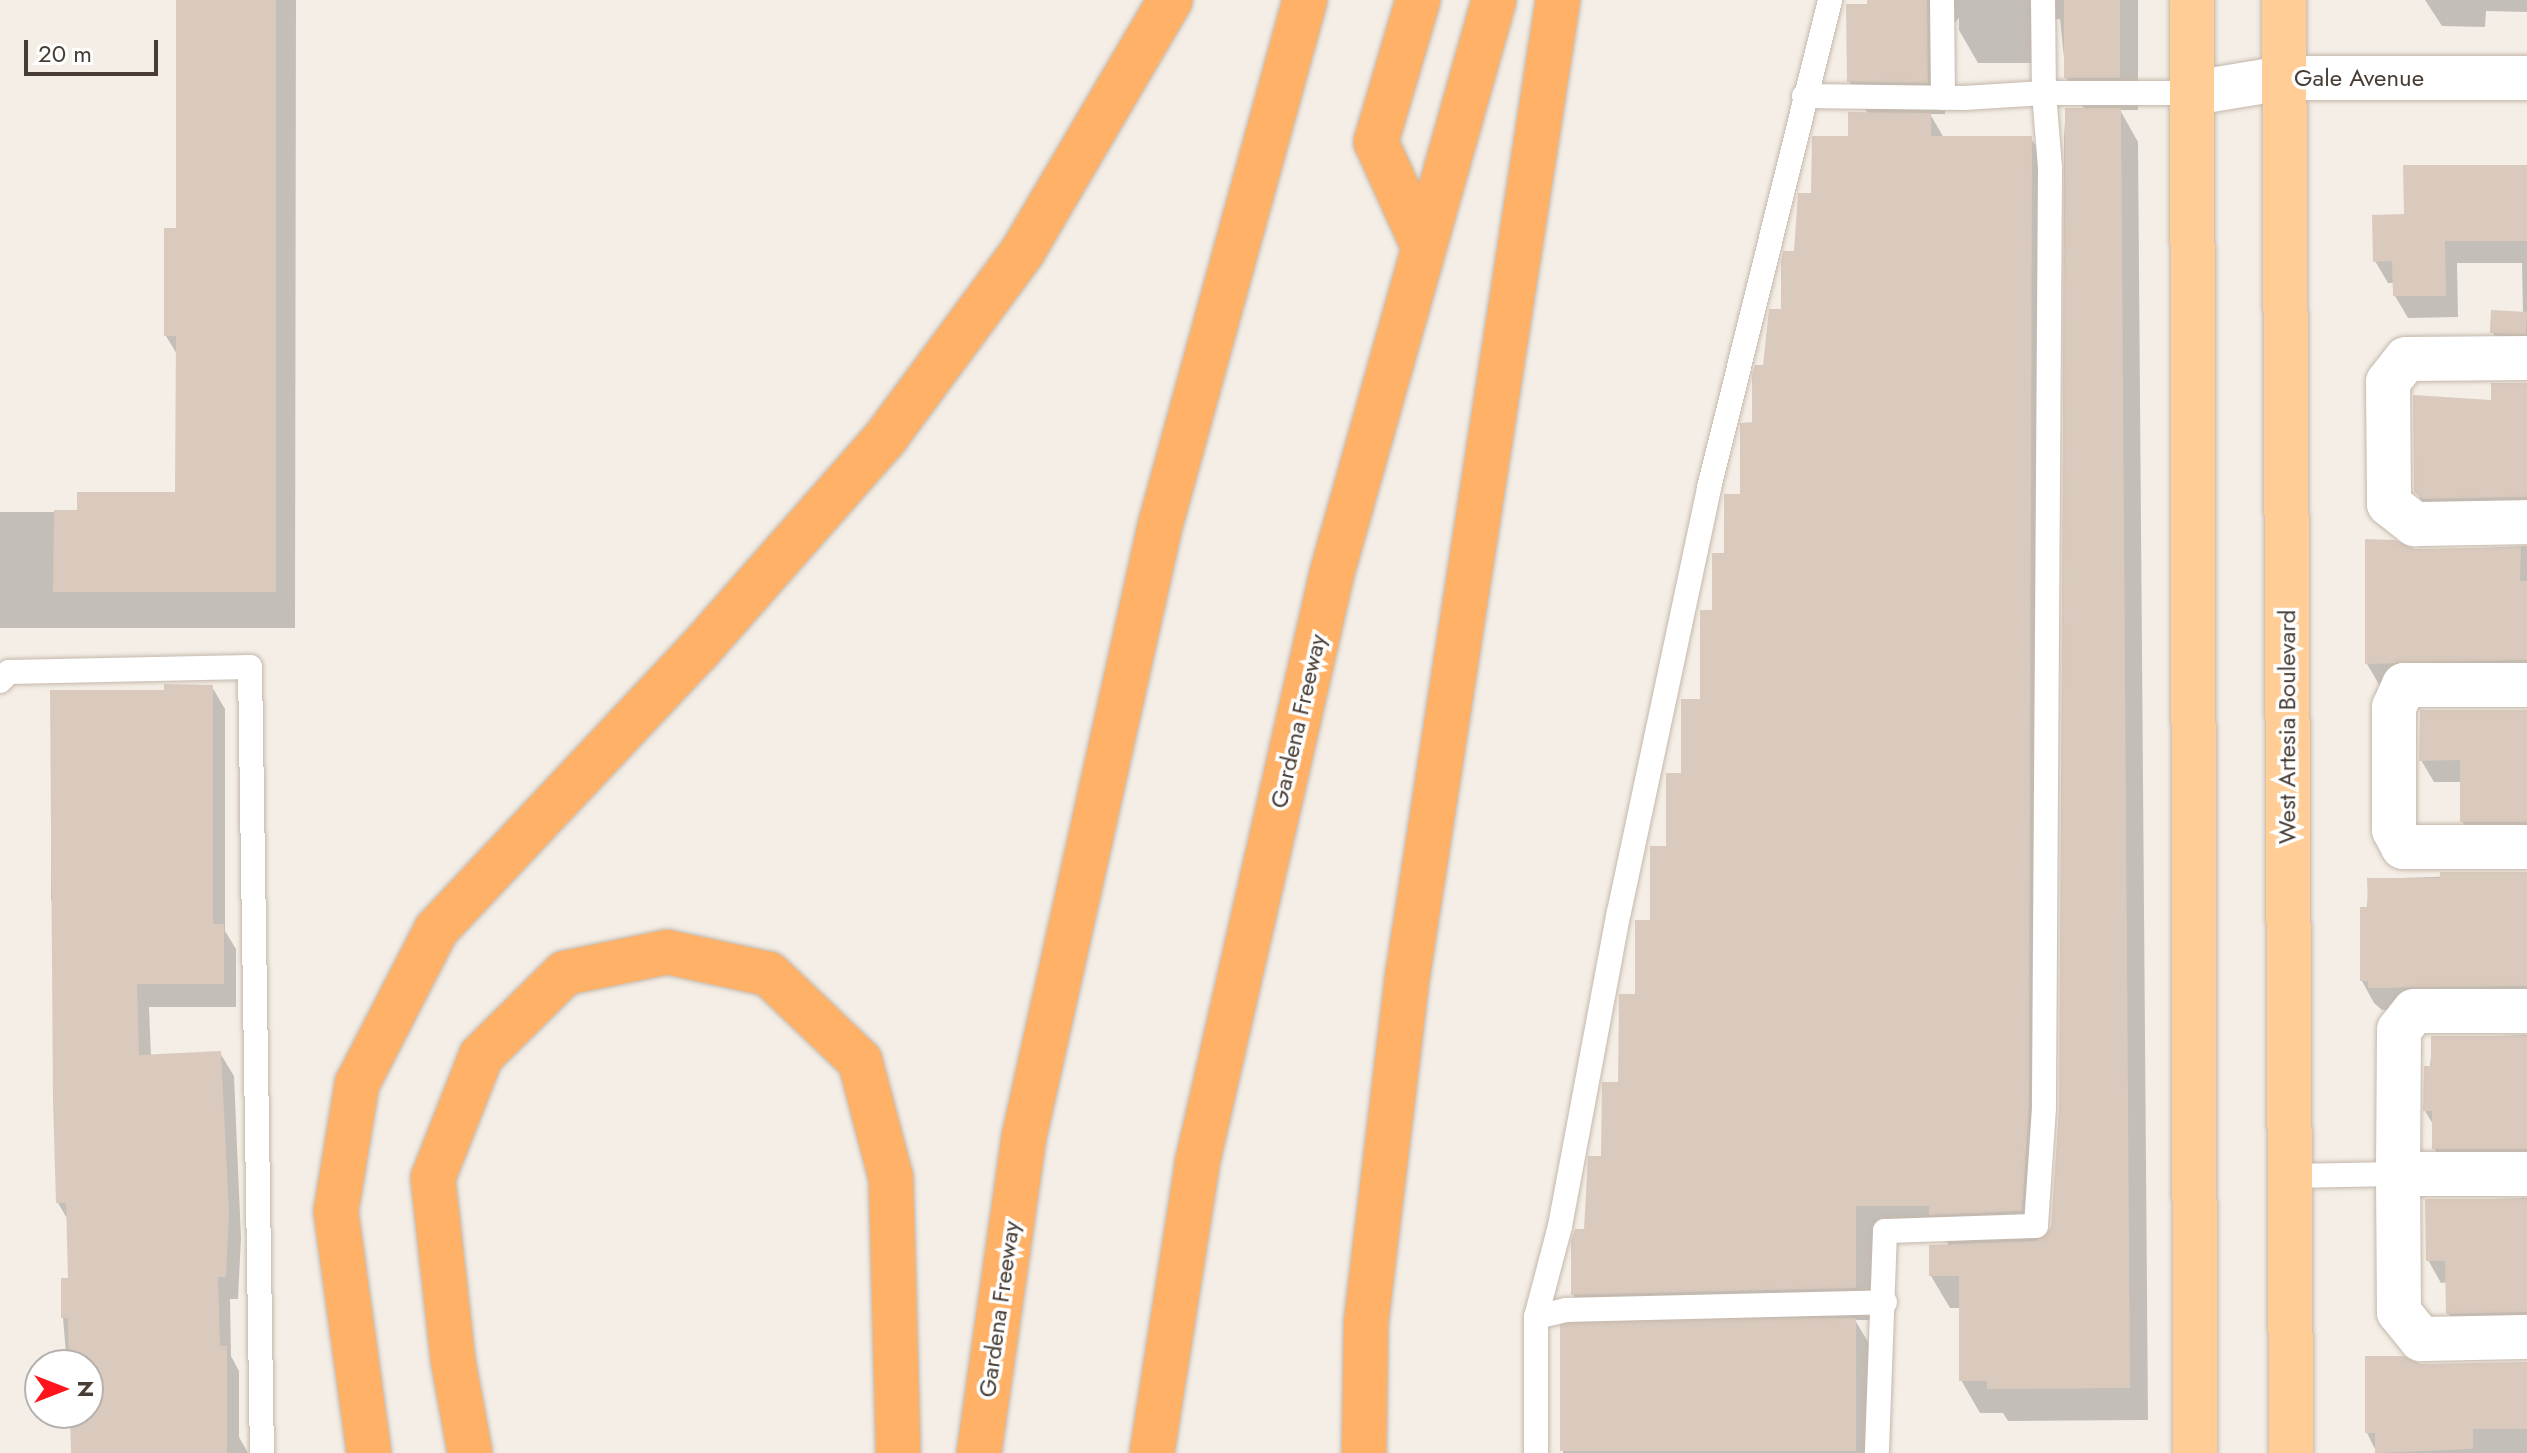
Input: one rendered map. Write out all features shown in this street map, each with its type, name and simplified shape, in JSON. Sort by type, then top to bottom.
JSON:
[{"type":"highway","points":[[369,1453],[336,1211],[357,1084],[436,930],[700,649],[886,437],[1023,251],[1170,0]]},
{"type":"highway","name":"Gardena Freeway","points":[[979,1453],[1024,1137],[1160,526],[1305,0]]},
{"type":"highway","points":[[1418,0],[1376,142],[1424,248]]},
{"type":"highway","name":"Gardena Freeway","points":[[1152,1453],[1197,1164],[1332,573],[1494,0]]},
{"type":"highway","points":[[1364,1453],[1366,1323],[1408,973],[1558,0]]},
{"type":"highway","points":[[470,1453],[451,1345],[433,1178],[438,1164],[481,1056],[565,973],[667,952],[769,974],[860,1061],[891,1178],[898,1453]]},
{"type":"main road","points":[[2192,0],[2195,1453]]},
{"type":"main road","name":"West Artesia Boulevard","points":[[2284,0],[2291,1453]]},
{"type":"street","name":"Gale Avenue","points":[[2193,93],[2284,78],[2527,78]]},
{"type":"street","points":[[2527,358],[2406,359],[2388,382],[2389,504],[2415,524],[2527,522]]},
{"type":"street","points":[[2527,685],[2404,685],[2394,707],[2394,830],[2403,847],[2527,847]]},
{"type":"street","points":[[2527,1011],[2414,1011],[2399,1030],[2398,1174],[2399,1312],[2421,1339],[2527,1337]]},
{"type":"street","points":[[2398,1174],[2527,1174]]},
{"type":"lane","points":[[1536,1453],[1536,1317],[1560,1226],[1619,912],[1709,488],[1830,0]]},
{"type":"lane","points":[[1942,0],[1943,98]]},
{"type":"lane","points":[[1877,1453],[1885,1302],[1885,1231],[2036,1226],[2044,1108],[2049,688],[2050,168],[2044,93],[2043,0]]},
{"type":"lane","points":[[1804,96],[1943,98],[2044,93],[2193,93]]},
{"type":"lane","points":[[0,681],[9,672],[250,667],[262,1453]]},
{"type":"lane","points":[[2290,1176],[2398,1174]]},
{"type":"lane","points":[[1536,1317],[1566,1310],[1885,1302]]},
{"type":"building","points":[[176,0],[276,0],[276,592],[53,592],[54,510],[77,510],[77,492],[175,492],[176,336],[164,336],[164,228],[176,228]]},
{"type":"building","points":[[1867,0],[1927,0],[1928,83],[1847,82],[1846,4],[1867,4]]},
{"type":"building","points":[[2064,0],[2120,0],[2120,78],[2064,78]]},
{"type":"building","points":[[2065,108],[2121,108],[2130,1388],[1987,1389],[1987,1381],[1959,1381],[1959,1276],[1929,1276],[1929,1245],[2036,1241],[2051,1227],[2059,1108]]},
{"type":"building","points":[[1848,112],[1931,113],[1931,136],[2032,136],[2029,1107],[2022,1211],[1929,1215],[1929,1206],[1856,1206],[1856,1288],[1571,1295],[1571,1241],[1575,1229],[1584,1229],[1588,1156],[1601,1156],[1602,1082],[1618,1082],[1619,994],[1635,994],[1635,920],[1650,920],[1650,846],[1666,846],[1666,773],[1681,773],[1681,699],[1700,699],[1700,610],[1712,610],[1712,553],[1724,553],[1724,494],[1740,494],[1740,423],[1752,422],[1752,376],[1755,365],[1763,365],[1769,309],[1781,309],[1781,262],[1783,251],[1794,251],[1798,193],[1811,193],[1812,136],[1848,136]]},
{"type":"building","points":[[2403,165],[2527,165],[2527,241],[2445,241],[2446,296],[2393,296],[2392,261],[2373,262],[2372,215],[2404,214]]},
{"type":"building","points":[[2491,310],[2527,312],[2526,335],[2490,333]]},
{"type":"building","points":[[2491,383],[2527,383],[2527,497],[2423,499],[2414,492],[2413,395],[2491,400]]},
{"type":"building","points":[[2365,539],[2395,540],[2415,549],[2521,547],[2520,581],[2527,581],[2527,660],[2365,664]]},
{"type":"building","points":[[164,684],[213,685],[213,924],[224,924],[224,984],[137,984],[139,1055],[221,1051],[229,1213],[226,1277],[218,1277],[220,1346],[227,1346],[227,1453],[71,1453],[70,1429],[104,1429],[104,1349],[69,1349],[68,1318],[61,1318],[61,1278],[68,1278],[66,1203],[56,1203],[50,690],[164,690]]},
{"type":"building","points":[[2420,710],[2527,710],[2527,822],[2460,822],[2460,760],[2419,761]]},
{"type":"building","points":[[2440,872],[2527,872],[2527,986],[2368,988],[2368,981],[2360,981],[2360,907],[2368,907],[2367,878],[2440,878]]},
{"type":"building","points":[[2431,1036],[2527,1036],[2527,1149],[2432,1149],[2432,1111],[2423,1111],[2424,1066],[2431,1066]]},
{"type":"building","points":[[2425,1199],[2527,1199],[2527,1312],[2446,1314],[2445,1261],[2426,1261]]},
{"type":"building","points":[[1560,1318],[1856,1318],[1856,1451],[1560,1451]]},
{"type":"building","points":[[2365,1356],[2404,1356],[2421,1364],[2527,1362],[2527,1429],[2473,1429],[2473,1449],[2375,1453],[2375,1433],[2365,1433]]}]
